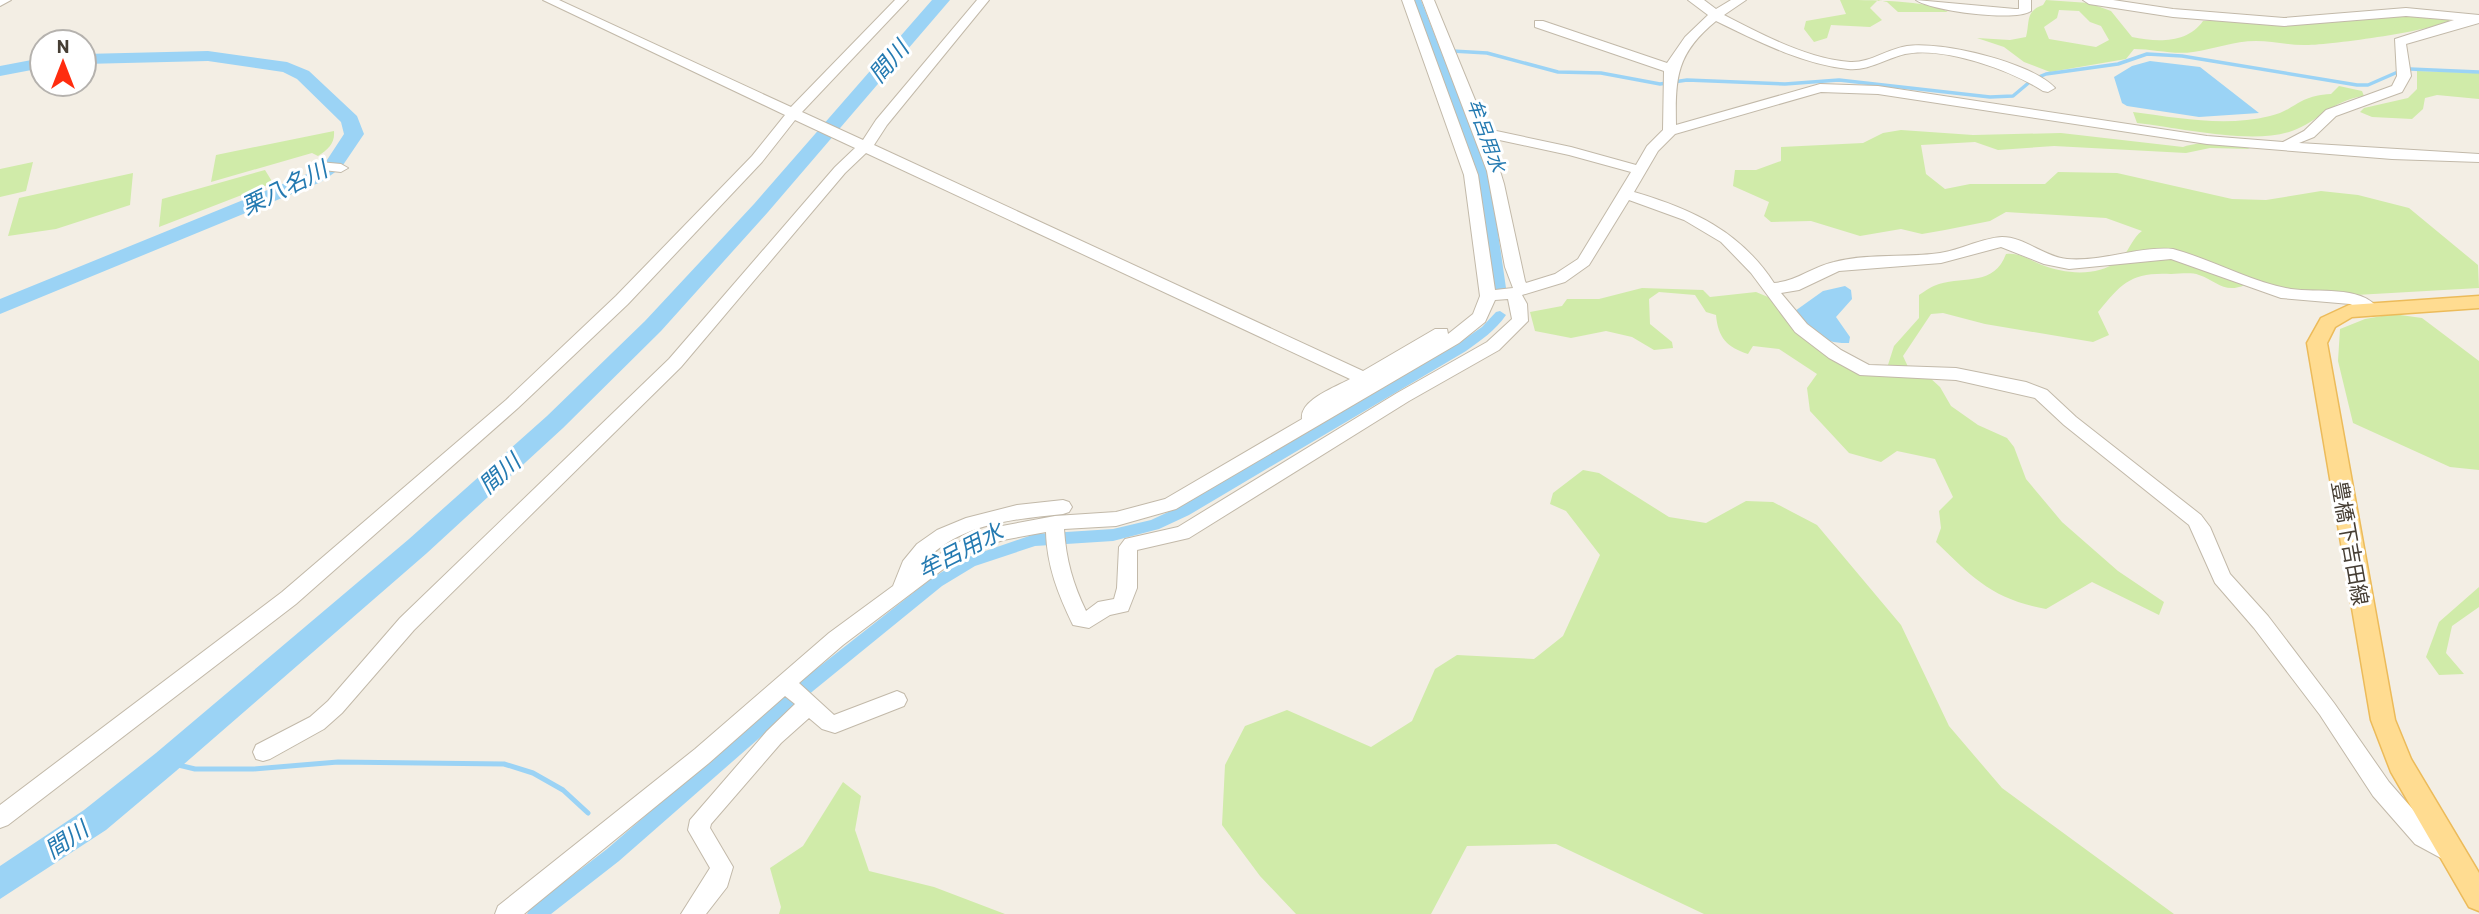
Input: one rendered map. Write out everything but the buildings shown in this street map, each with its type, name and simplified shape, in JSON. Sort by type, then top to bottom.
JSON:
[{"type":"main road","name":"豊橋下吉田線","points":[[2479,302],[2370,308],[2332,318],[2320,330],[2317,343],[2319,367],[2383,720],[2400,764],[2479,898]]},
{"type":"street","points":[[548,0],[797,113],[1361,377]]},
{"type":"street","points":[[0,818],[289,598],[502,413],[622,300],[757,159],[902,0]]},
{"type":"street","points":[[263,752],[308,728],[335,707],[407,624],[675,363],[864,146],[983,0]]},
{"type":"street","points":[[1058,520],[1056,550],[1063,583],[1080,619],[1089,620],[1105,608],[1121,605],[1127,588],[1128,547],[1147,527],[1200,488],[1311,423],[1505,338],[1521,316],[1500,191],[1480,132],[1438,46],[1408,0]]},
{"type":"street","points":[[506,914],[702,755],[798,695],[902,587],[971,544],[1002,533],[1058,520],[1147,527],[1182,533],[1338,436],[1414,378],[1468,330],[1479,318],[1488,296],[1471,175],[1428,0]]},
{"type":"street","points":[[1693,0],[1717,16],[1844,78],[2207,140],[2479,158]]},
{"type":"street","points":[[1670,131],[1671,78],[1690,41],[1717,16],[1740,0]]},
{"type":"street","points":[[1922,0],[1948,6],[2015,13],[2025,10],[2025,0]]},
{"type":"street","points":[[2090,0],[2173,13],[2284,22],[2398,12],[2479,21]]},
{"type":"street","points":[[2288,147],[2290,142],[2315,129],[2331,113],[2397,89],[2404,76],[2399,42],[2461,22],[2479,21]]},
{"type":"street","points":[[1539,24],[1671,78]]},
{"type":"street","points":[[1488,296],[1517,292],[1560,278],[1584,262],[1660,138],[1670,131],[1844,78],[1862,67],[1907,50],[1938,49],[2038,82]]},
{"type":"street","points":[[1480,132],[1571,151],[1639,170]]},
{"type":"street","points":[[321,166],[341,168]]},
{"type":"street","points":[[1626,194],[1678,209],[1723,233],[1754,266],[1801,328],[1835,354],[1866,371],[1967,376],[2041,394],[2201,527],[2222,578],[2261,622],[2311,687],[2381,789],[2423,837],[2455,855]]},
{"type":"street","points":[[1770,289],[1794,285],[1836,266],[1941,258],[2010,242],[2042,258],[2066,264],[2160,253],[2173,254],[2287,294],[2353,299],[2370,308]]},
{"type":"street","points":[[1311,423],[1309,414],[1319,404],[1361,377],[1450,327],[1479,318]]},
{"type":"street","points":[[798,695],[829,723],[835,724],[897,700]]},
{"type":"street","points":[[692,914],[719,879],[722,867],[699,830],[701,820],[774,737],[798,695]]},
{"type":"green space","points":[[1840,0],[1877,1],[1870,8],[1882,20],[1870,27],[1831,25],[1827,38],[1814,42],[1804,29],[1806,21],[1846,14]]},
{"type":"green space","points":[[2046,0],[2089,3],[2111,11],[2132,37],[2151,40],[2170,40],[2189,34],[2203,21],[2391,15],[2450,20],[2405,33],[2316,45],[2256,41],[2186,53],[2134,49],[2126,59],[2050,72],[2024,62],[2004,47],[1977,38],[2010,40],[2026,37],[2033,10],[2043,5]],"holes":[[[2059,10],[2079,11],[2090,22],[2101,26],[2109,40],[2096,47],[2049,39],[2044,27],[2057,18]]]},
{"type":"green space","points":[[1881,1],[1927,5],[1948,12],[1898,12],[1887,2]]},
{"type":"green space","points":[[2417,71],[2479,73],[2479,99],[2437,95],[2425,98],[2423,109],[2412,119],[2372,117],[2360,112],[2364,108],[2408,98],[2417,89]]},
{"type":"green space","points":[[2339,86],[2362,91],[2364,96],[2342,102],[2302,127],[2276,135],[2237,136],[2137,123],[2133,112],[2219,121],[2253,119],[2278,114],[2311,97],[2331,94]]},
{"type":"green space","points":[[1901,130],[1973,135],[2061,133],[2183,147],[2217,142],[2243,146],[2250,149],[2210,148],[2186,153],[2054,146],[1998,150],[1975,142],[1921,145],[1926,174],[1945,189],[1970,184],[2045,184],[2058,172],[2117,173],[2232,199],[2266,200],[2321,191],[2358,195],[2409,208],[2478,265],[2479,288],[2356,295],[2245,285],[2231,288],[2193,274],[2146,275],[2121,287],[2098,312],[2109,335],[2093,342],[1985,324],[1943,313],[1931,314],[1903,356],[1909,369],[1929,377],[1940,387],[1951,406],[1978,425],[2007,438],[2014,447],[2026,479],[2062,522],[2118,571],[2164,602],[2159,615],[2092,582],[2046,609],[2027,605],[1985,585],[1936,542],[1941,528],[1939,511],[1953,497],[1935,459],[1897,451],[1881,462],[1849,453],[1810,411],[1807,388],[1817,374],[1779,349],[1753,346],[1748,354],[1729,345],[1721,336],[1716,315],[1706,312],[1695,295],[1659,292],[1649,299],[1650,324],[1672,342],[1673,348],[1654,350],[1632,337],[1606,331],[1571,338],[1535,331],[1530,312],[1562,306],[1567,299],[1599,299],[1642,288],[1703,290],[1710,297],[1756,292],[1768,297],[1784,316],[1844,363],[1887,368],[1894,346],[1919,318],[1919,295],[1931,287],[1987,275],[2001,264],[2006,254],[2020,255],[2061,270],[2100,270],[2122,258],[2142,231],[2106,218],[2006,212],[1990,221],[1922,234],[1901,229],[1860,236],[1811,221],[1771,222],[1764,216],[1769,202],[1733,186],[1735,170],[1756,170],[1781,161],[1781,147],[1863,143],[1883,133]]},
{"type":"green space","points":[[334,131],[330,146],[318,156],[312,153],[211,182],[216,155]]},
{"type":"green space","points":[[33,162],[26,191],[0,197],[0,169]]},
{"type":"green space","points":[[265,170],[273,183],[159,227],[162,199]]},
{"type":"green space","points":[[133,173],[130,205],[56,229],[8,236],[19,198]]},
{"type":"green space","points":[[2393,314],[2422,318],[2479,361],[2479,470],[2450,467],[2353,423],[2338,361],[2340,329],[2365,319]]},
{"type":"green space","points":[[1583,470],[1599,473],[1669,517],[1706,523],[1746,501],[1773,502],[1817,525],[1901,625],[1949,726],[2002,788],[2174,914],[1704,914],[1556,844],[1467,846],[1431,914],[1296,914],[1260,876],[1222,825],[1225,765],[1245,726],[1287,710],[1371,747],[1412,721],[1435,669],[1457,655],[1534,659],[1563,636],[1600,555],[1566,511],[1550,504],[1553,493]]},
{"type":"green space","points":[[2479,587],[2479,607],[2452,626],[2446,653],[2464,674],[2439,675],[2426,657],[2439,622]]},
{"type":"green space","points":[[843,782],[861,796],[855,830],[869,871],[934,887],[1005,914],[779,914],[781,907],[770,868],[803,846]]},
{"type":"water","points":[[2150,61],[2200,67],[2259,113],[2199,117],[2127,106],[2122,103],[2114,77],[2132,66]]},
{"type":"water","points":[[1845,286],[1851,290],[1852,299],[1836,317],[1850,337],[1849,343],[1832,342],[1811,331],[1795,311],[1823,291]]},
{"type":"waterway","name":"間川","points":[[0,884],[95,820],[166,762],[418,546],[555,422],[653,326],[761,208],[941,0]]},
{"type":"waterway","name":"牟呂用水","points":[[1416,0],[1484,177],[1500,288]]},
{"type":"waterway","points":[[1435,50],[1487,53],[1558,72],[1601,73],[1660,84],[1687,80],[1785,84],[1839,80],[1990,97],[2013,96],[2032,80],[2046,74],[2118,64],[2147,54],[2182,56],[2357,85],[2368,85],[2400,71]]},
{"type":"waterway","name":"栗八名川","points":[[0,307],[314,178],[334,164],[354,134],[350,120],[303,75],[287,67],[208,56],[98,59]]},
{"type":"waterway","name":"栗八名川","points":[[0,71],[28,66]]},
{"type":"waterway","points":[[2410,69],[2479,72]]},
{"type":"waterway","name":"牟呂用水","points":[[536,914],[613,855],[807,686],[937,582],[970,562],[1035,540],[1113,535],[1154,525],[1184,511],[1461,348],[1487,330],[1500,315]]},
{"type":"waterway","points":[[166,762],[195,769],[253,769],[338,762],[504,764],[533,773],[563,790],[588,813]]}]
